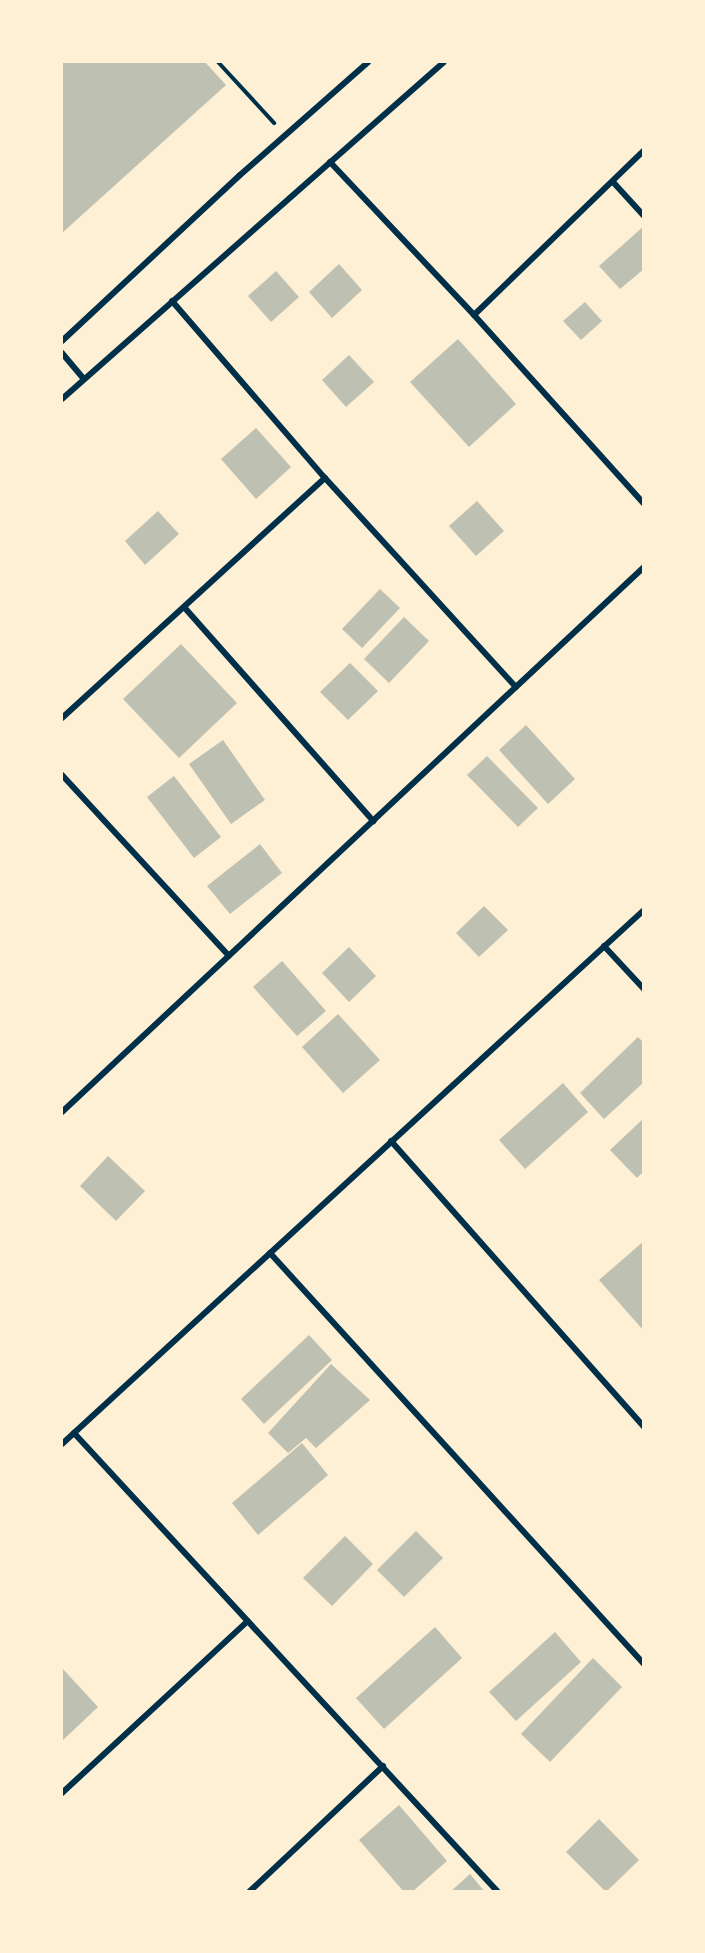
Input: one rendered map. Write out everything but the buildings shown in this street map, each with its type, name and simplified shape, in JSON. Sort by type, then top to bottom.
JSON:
[{"type":"street","points":[[62,341],[240,175],[368,62]]},
{"type":"street","points":[[62,399],[444,62]]},
{"type":"street","points":[[474,315],[644,150]]},
{"type":"street","points":[[330,162],[474,315],[644,504]]},
{"type":"street","points":[[613,182],[644,216]]},
{"type":"street","points":[[172,301],[326,478],[516,687]]},
{"type":"street","points":[[62,353],[84,379]]},
{"type":"street","points":[[62,718],[326,478]]},
{"type":"street","points":[[62,1113],[644,567]]},
{"type":"street","points":[[184,607],[373,821]]},
{"type":"street","points":[[62,775],[229,956]]},
{"type":"street","points":[[62,1444],[644,910]]},
{"type":"street","points":[[604,946],[644,989]]},
{"type":"street","points":[[391,1141],[644,1427]]},
{"type":"street","points":[[270,1253],[644,1664]]},
{"type":"street","points":[[74,1433],[498,1892]]},
{"type":"street","points":[[62,1793],[248,1621]]},
{"type":"street","points":[[249,1892],[382,1766]]},
{"type":"path","points":[[218,62],[286,136]]}]
